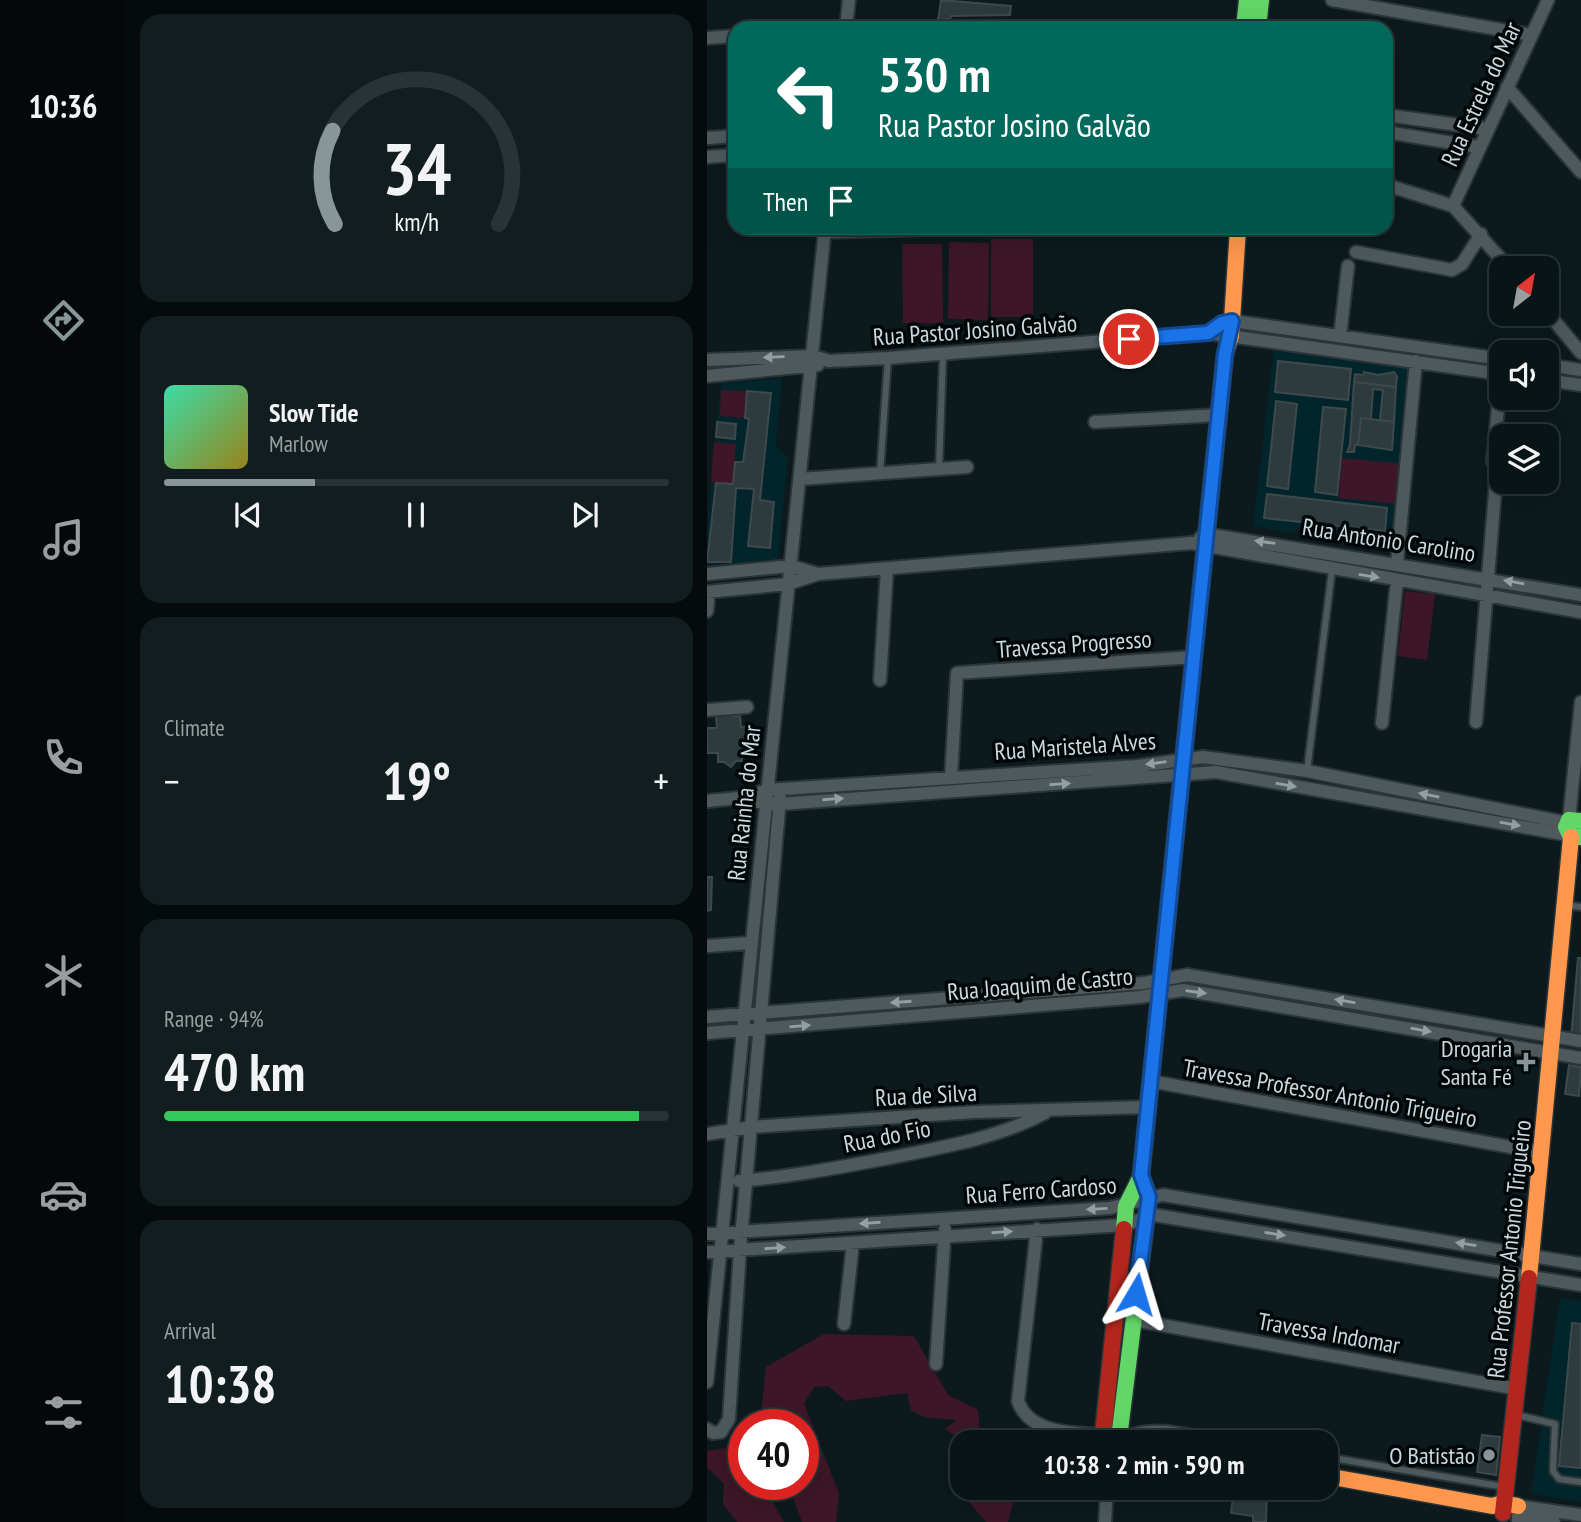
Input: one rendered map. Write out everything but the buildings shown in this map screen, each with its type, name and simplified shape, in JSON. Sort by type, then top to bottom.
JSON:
[{"type":"street","points":[[847,21],[849,0]]},
{"type":"street","points":[[1245,21],[1247,0]]},
{"type":"street","points":[[1259,21],[1261,0]]},
{"type":"street","points":[[1332,0],[1531,35]]},
{"type":"street","name":"Rua Estrela do Mar","points":[[1453,206],[1548,0]]},
{"type":"street","points":[[707,38],[728,36]]},
{"type":"street","points":[[1507,87],[1581,172]]},
{"type":"street","points":[[1393,116],[1487,129]]},
{"type":"street","points":[[1393,133],[1478,147]]},
{"type":"street","points":[[707,138],[728,136]]},
{"type":"street","points":[[707,157],[728,156]]},
{"type":"street","points":[[1393,187],[1453,206],[1499,256]]},
{"type":"street","points":[[1356,252],[1453,270],[1462,264],[1481,234]]},
{"type":"street","name":"Rua Rainha do Mar","points":[[707,1382],[729,1181],[730,1132],[746,1015],[750,943],[813,362],[824,235]]},
{"type":"street","points":[[1112,1430],[1126,1206],[1141,1175],[1193,657],[1201,542],[1225,354],[1223,329],[1227,235]]},
{"type":"street","points":[[1223,329],[1237,235]]},
{"type":"street","points":[[1340,336],[1348,266]]},
{"type":"street","points":[[1559,326],[1581,353]]},
{"type":"street","name":"Rua Pastor Josino Galvão","points":[[1223,329],[1489,372]]},
{"type":"street","name":"Rua Pastor Josino Galvão","points":[[707,376],[813,362],[943,354],[1223,329],[1340,336],[1489,357]]},
{"type":"street","name":"Rua Pastor Josino Galvão","points":[[707,360],[813,362]]},
{"type":"street","points":[[1397,563],[1416,361]]},
{"type":"street","points":[[1559,367],[1581,370]]},
{"type":"street","points":[[1559,382],[1581,385]]},
{"type":"street","points":[[1095,422],[1218,415]]},
{"type":"street","points":[[800,479],[967,467]]},
{"type":"street","points":[[1476,722],[1495,494]]},
{"type":"street","name":"Rua Antonio Carolino","points":[[1201,542],[1332,570],[1581,612]]},
{"type":"street","name":"Rua Antonio Carolino","points":[[708,592],[789,584],[818,574],[1201,542],[1308,548],[1581,594]]},
{"type":"street","points":[[1307,565],[1308,548]]},
{"type":"street","name":"Rua Antonio Carolino","points":[[707,574],[791,566],[818,574]]},
{"type":"street","points":[[880,680],[887,569]]},
{"type":"street","points":[[1382,723],[1397,580]]},
{"type":"street","points":[[707,611],[708,592]]},
{"type":"street","name":"Travessa Progresso","points":[[951,778],[957,673],[1193,657]]},
{"type":"street","name":"Rua Professor Antonio Trigueiro","points":[[1508,1509],[1552,1044],[1570,901],[1581,702]]},
{"type":"street","points":[[707,710],[747,707]]},
{"type":"street","name":"Rua Maristela Alves","points":[[749,797],[765,804],[780,804],[1182,767],[1203,757],[1307,771],[1576,829]]},
{"type":"street","name":"Rua Maristela Alves","points":[[707,801],[749,797],[766,790],[1137,766],[1182,767],[1576,829]]},
{"type":"street","name":"Rua Rainha do Mar","points":[[707,1429],[713,1433],[721,1432],[729,1419],[740,1250],[781,789]]},
{"type":"street","points":[[707,946],[750,943]]},
{"type":"street","name":"Rua Joaquim de Castro","points":[[707,1033],[759,1030],[1160,987],[1174,975],[1202,976],[1552,1044],[1581,1058]]},
{"type":"street","name":"Rua Joaquim de Castro","points":[[707,1017],[1145,983],[1160,987]]},
{"type":"street","name":"Rua Joaquim de Castro","points":[[1552,1044],[1581,1041]]},
{"type":"street","name":"Travessa Professor Antonio Trigueiro","points":[[1150,1081],[1543,1153]]},
{"type":"street","name":"Rua de Silva","points":[[707,1134],[751,1127],[975,1112],[1147,1107]]},
{"type":"street","name":"Rua do Fio","points":[[729,1181],[925,1151],[1000,1132],[1048,1111]]},
{"type":"street","points":[[1113,1430],[1133,1320],[1149,1197],[1141,1175]]},
{"type":"street","name":"Rua Ferro Cardoso","points":[[707,1234],[1126,1206],[1163,1195],[1581,1264]]},
{"type":"street","points":[[1202,1222],[1205,1202]]},
{"type":"street","points":[[1248,1230],[1250,1209]]},
{"type":"street","name":"Rua Ferro Cardoso","points":[[707,1252],[1124,1225],[1146,1216],[1202,1222],[1581,1286]]},
{"type":"street","points":[[936,1364],[946,1218]]},
{"type":"street","points":[[1037,1229],[1017,1401],[1025,1415],[1042,1426],[1063,1430]]},
{"type":"street","points":[[844,1324],[853,1242]]},
{"type":"street","name":"Travessa Indomar","points":[[1133,1320],[1518,1389]]},
{"type":"street","points":[[1338,1478],[1508,1509],[1554,1522]]},
{"type":"street","points":[[1105,1522],[1106,1500]]},
{"type":"street","points":[[1508,1509],[1581,1515]]},
{"type":"lane","points":[[939,469],[943,354]]},
{"type":"lane","points":[[880,473],[888,358]]},
{"type":"lane","points":[[1307,771],[1332,570]]},
{"type":"lane","points":[[1515,1415],[1555,1424],[1553,1471],[1559,1479],[1581,1482]]},
{"type":"lane","points":[[1132,1430],[1165,1430]]},
{"type":"lane","points":[[1338,1460],[1508,1509]]},
{"type":"shaded area","points":[[991,239],[1033,239],[1033,317],[991,317]]},
{"type":"shaded area","points":[[949,242],[989,243],[988,320],[948,319]]},
{"type":"shaded area","points":[[902,244],[942,244],[943,323],[903,323]]},
{"type":"shaded area","points":[[1274,347],[1415,369],[1397,551],[1339,541],[1334,533],[1298,528],[1292,533],[1253,526]]},
{"type":"shaded area","points":[[782,378],[776,445],[788,458],[778,561],[707,566],[707,528],[721,383]]},
{"type":"shaded area","points":[[721,390],[747,391],[745,418],[720,416]]},
{"type":"shaded area","points":[[714,442],[736,444],[733,484],[711,482]]},
{"type":"shaded area","points":[[1342,458],[1403,464],[1399,504],[1338,498]]},
{"type":"shaded area","points":[[1405,591],[1435,594],[1427,660],[1398,656]]},
{"type":"shaded area","points":[[1560,1297],[1581,1301],[1581,1502],[1531,1494]]},
{"type":"shaded area","points":[[824,1334],[914,1336],[948,1395],[978,1410],[980,1430],[950,1430],[950,1433],[944,1429],[957,1420],[924,1417],[911,1410],[907,1393],[846,1401],[828,1386],[814,1387],[804,1404],[806,1409],[762,1409],[766,1367]]},
{"type":"shaded area","points":[[819,1442],[839,1493],[836,1522],[802,1522],[794,1500],[819,1500]]},
{"type":"shaded area","points":[[728,1448],[728,1500],[772,1500],[784,1522],[737,1522],[723,1504],[724,1484],[707,1467],[707,1451]]},
{"type":"shaded area","points":[[1014,1500],[1008,1522],[986,1522],[968,1501]]},
{"type":"traffic: fast","points":[[1245,21],[1247,0]]},
{"type":"traffic: fast","points":[[1259,21],[1261,0]]},
{"type":"traffic: fast","points":[[1124,1229],[1126,1206],[1141,1176],[1189,703]]},
{"type":"traffic: fast","points":[[1581,821],[1569,820],[1566,827],[1571,837],[1581,837]]},
{"type":"traffic: fast","points":[[1120,1430],[1149,1197],[1141,1176]]},
{"type":"traffic: slow","points":[[1189,703],[1225,354],[1231,336],[1238,235]]},
{"type":"traffic: slow","points":[[1529,1278],[1571,837]]},
{"type":"traffic: slow","points":[[1338,1478],[1492,1506],[1503,1503],[1518,1506]]},
{"type":"traffic: jam","points":[[1104,1430],[1124,1229]]},
{"type":"traffic: jam","points":[[1503,1513],[1529,1278]]},
{"type":"place","name":"Drogaria Santa Fé","points":[[1526,1062]]},
{"type":"place","name":"O Batistão","points":[[1489,1455]]},
{"type":"route","points":[[1129,339],[1208,333],[1222,323],[1232,321],[1231,336],[1225,354],[1141,1175],[1149,1197],[1136,1294]]}]
